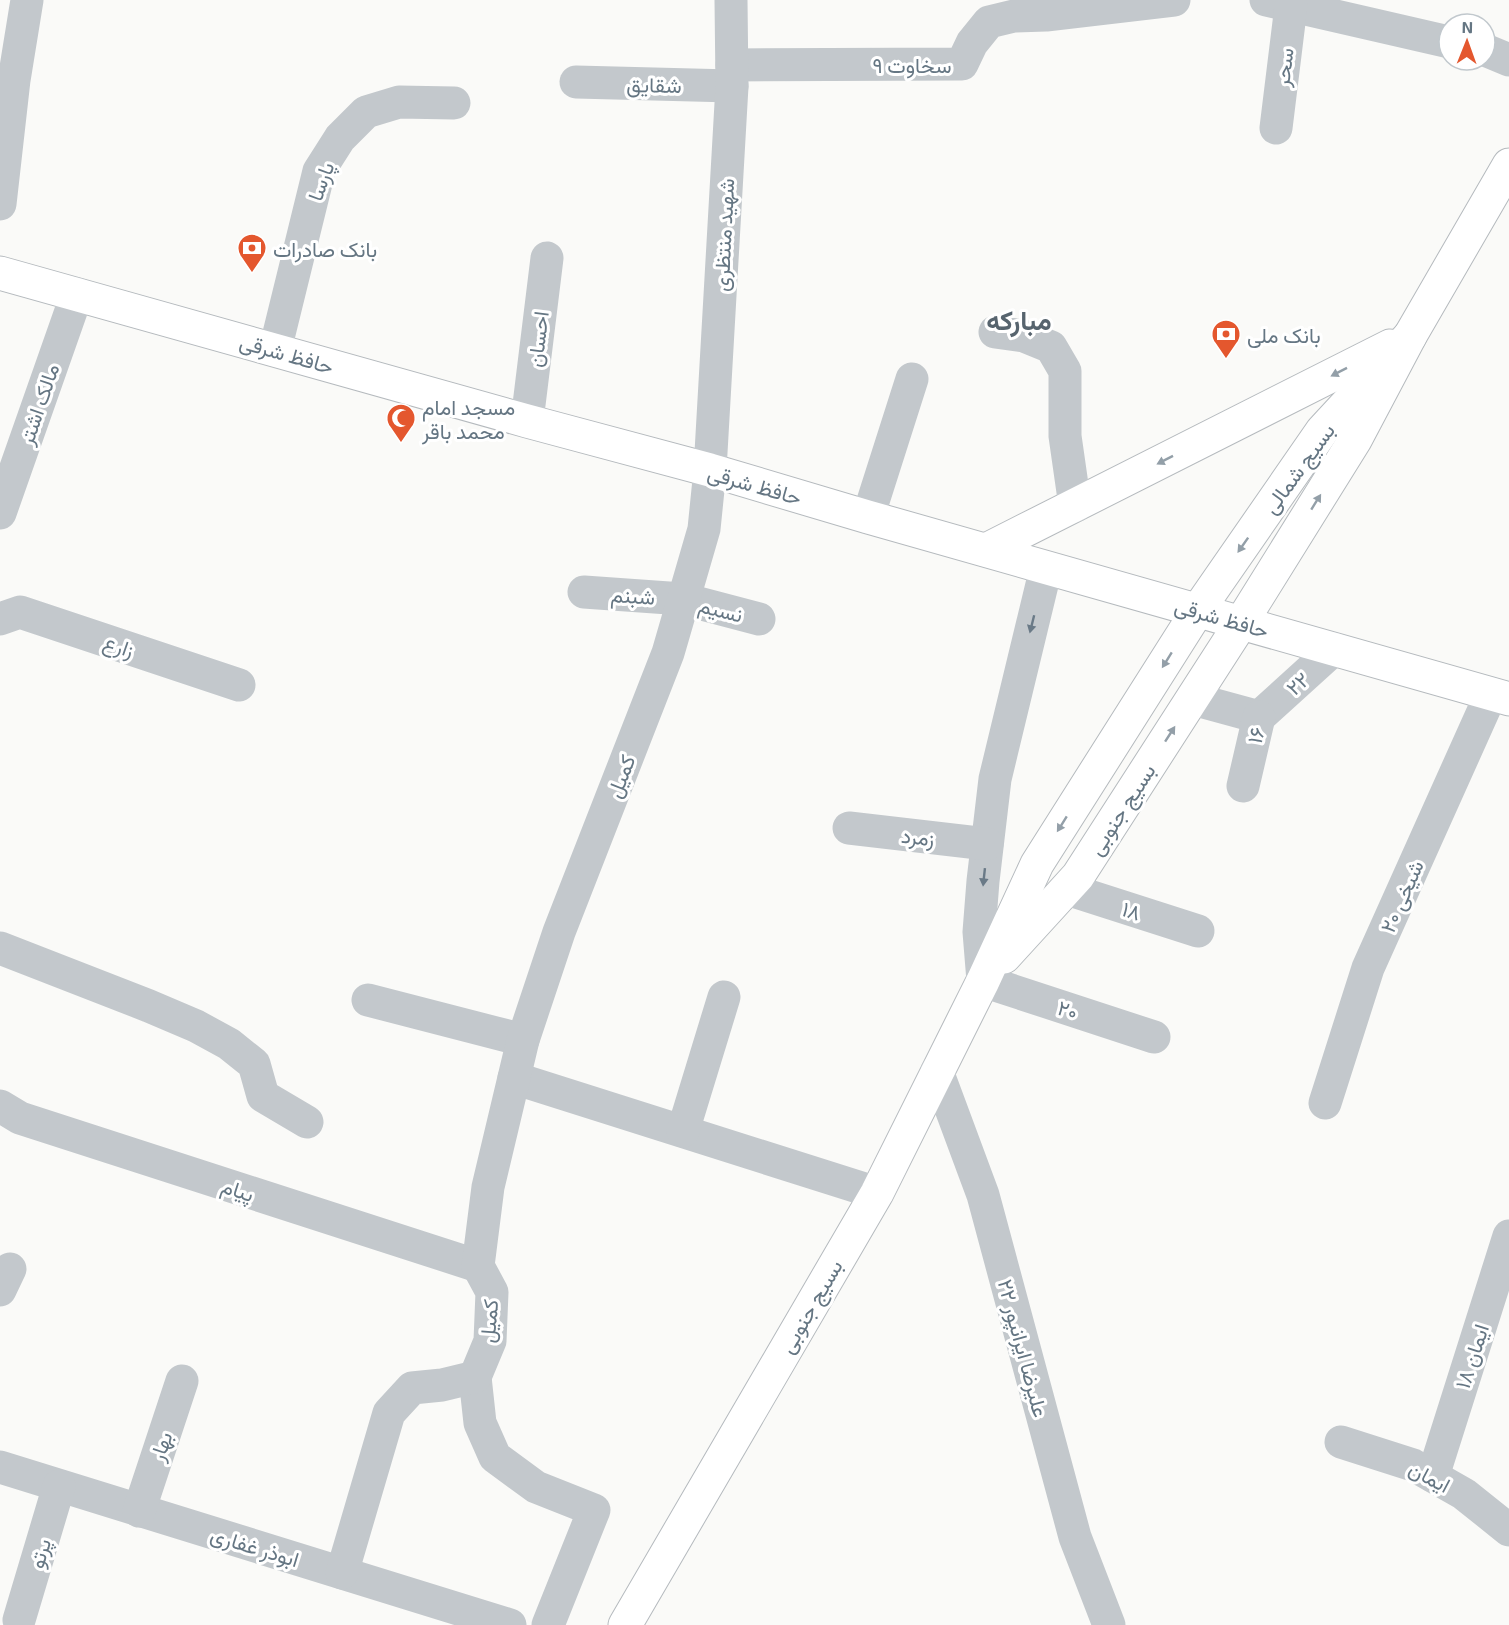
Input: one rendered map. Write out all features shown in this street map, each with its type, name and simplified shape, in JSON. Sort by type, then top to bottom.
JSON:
[{"type":"main road","name":"بسیج شمالی","points":[[1241,623],[1355,440],[1410,336],[1509,165]]},
{"type":"main road","name":"حافظ شرقی","points":[[0,273],[710,470],[1500,697]]},
{"type":"main road","name":"بسیج شمالی","points":[[1198,610],[1322,431],[1410,336]]},
{"type":"main road","points":[[986,550],[1410,336]]},
{"type":"main road","name":"بسیج جنوبی","points":[[625,1625],[877,1192],[983,981],[1037,864],[1198,610]]},
{"type":"main road","name":"بسیج جنوبی","points":[[983,981],[1078,876],[1241,623]]},
{"type":"street","points":[[0,204],[14,80],[27,0]]},
{"type":"street","name":"شهید منتظری","points":[[710,470],[732,76],[731,0]]},
{"type":"street","name":"سخاوت ۹","points":[[732,76],[962,64],[972,43],[989,22],[1014,16],[1046,15],[1129,3],[1174,0]]},
{"type":"street","points":[[1279,3],[1437,39]]},
{"type":"street","name":"سحر","points":[[1276,128],[1279,3]]},
{"type":"street","name":"شقایق","points":[[576,82],[732,76]]},
{"type":"street","name":"پارسا","points":[[275,350],[319,171],[340,138],[366,112],[399,102],[454,103]]},
{"type":"street","name":"احسان","points":[[527,421],[547,258]]},
{"type":"street","name":"مالک اشتر","points":[[0,513],[77,294]]},
{"type":"street","points":[[994,332],[1024,336],[1051,347],[1065,371],[1065,436],[1075,506]]},
{"type":"street","points":[[868,517],[912,380]]},
{"type":"street","name":"کمیل","points":[[475,1377],[490,1341],[492,1292],[478,1266],[488,1188],[523,1040],[559,932],[668,653],[704,529],[710,470]]},
{"type":"street","points":[[983,981],[979,932],[994,779],[1046,568]]},
{"type":"street","name":"شبنم","points":[[584,592],[683,599]]},
{"type":"street","name":"نسیم","points":[[683,599],[759,619]]},
{"type":"street","name":"زارع","points":[[0,619],[20,612],[239,685]]},
{"type":"street","name":"۲۲","points":[[1260,717],[1334,650]]},
{"type":"street","name":"شیخی ۲۰","points":[[1325,1103],[1368,968],[1500,697]]},
{"type":"street","name":"۱۶","points":[[1193,699],[1260,717],[1243,786]]},
{"type":"street","name":"زمرد","points":[[849,828],[987,844]]},
{"type":"street","name":"۱۸","points":[[1067,888],[1198,931]]},
{"type":"street","points":[[0,948],[149,1006],[196,1026],[230,1044],[254,1064],[263,1096],[308,1122]]},
{"type":"street","name":"۲۰","points":[[983,981],[1154,1037]]},
{"type":"street","points":[[683,1131],[724,997]]},
{"type":"street","points":[[368,1000],[523,1040]]},
{"type":"street","name":"علیرضا ایرانپور ۲۲","points":[[937,1071],[983,1195],[1075,1537],[1109,1625]]},
{"type":"street","points":[[514,1078],[877,1192]]},
{"type":"street","name":"پیام","points":[[0,1106],[20,1118],[478,1266]]},
{"type":"street","name":"ایمان ۱۸","points":[[1433,1476],[1509,1236]]},
{"type":"street","points":[[342,1573],[389,1413],[412,1388],[475,1377],[480,1423],[495,1457],[536,1487],[594,1510],[548,1625]]},
{"type":"street","name":"بهار","points":[[139,1510],[182,1381]]},
{"type":"street","name":"ایمان","points":[[1341,1442],[1413,1465],[1464,1494],[1509,1530]]},
{"type":"street","name":"ابوذر غفاری","points":[[0,1467],[510,1625]]},
{"type":"street","name":"پرتو","points":[[19,1620],[59,1486]]},
{"type":"place","name":"بانک صادرات","points":[[252,274]]},
{"type":"place","name":"بانک ملی","points":[[1226,360]]},
{"type":"place","name":"مسجد امام محمد باقر","points":[[401,444]]},
{"type":"district","name":"مبارکه","points":[[1019,319]]}]
